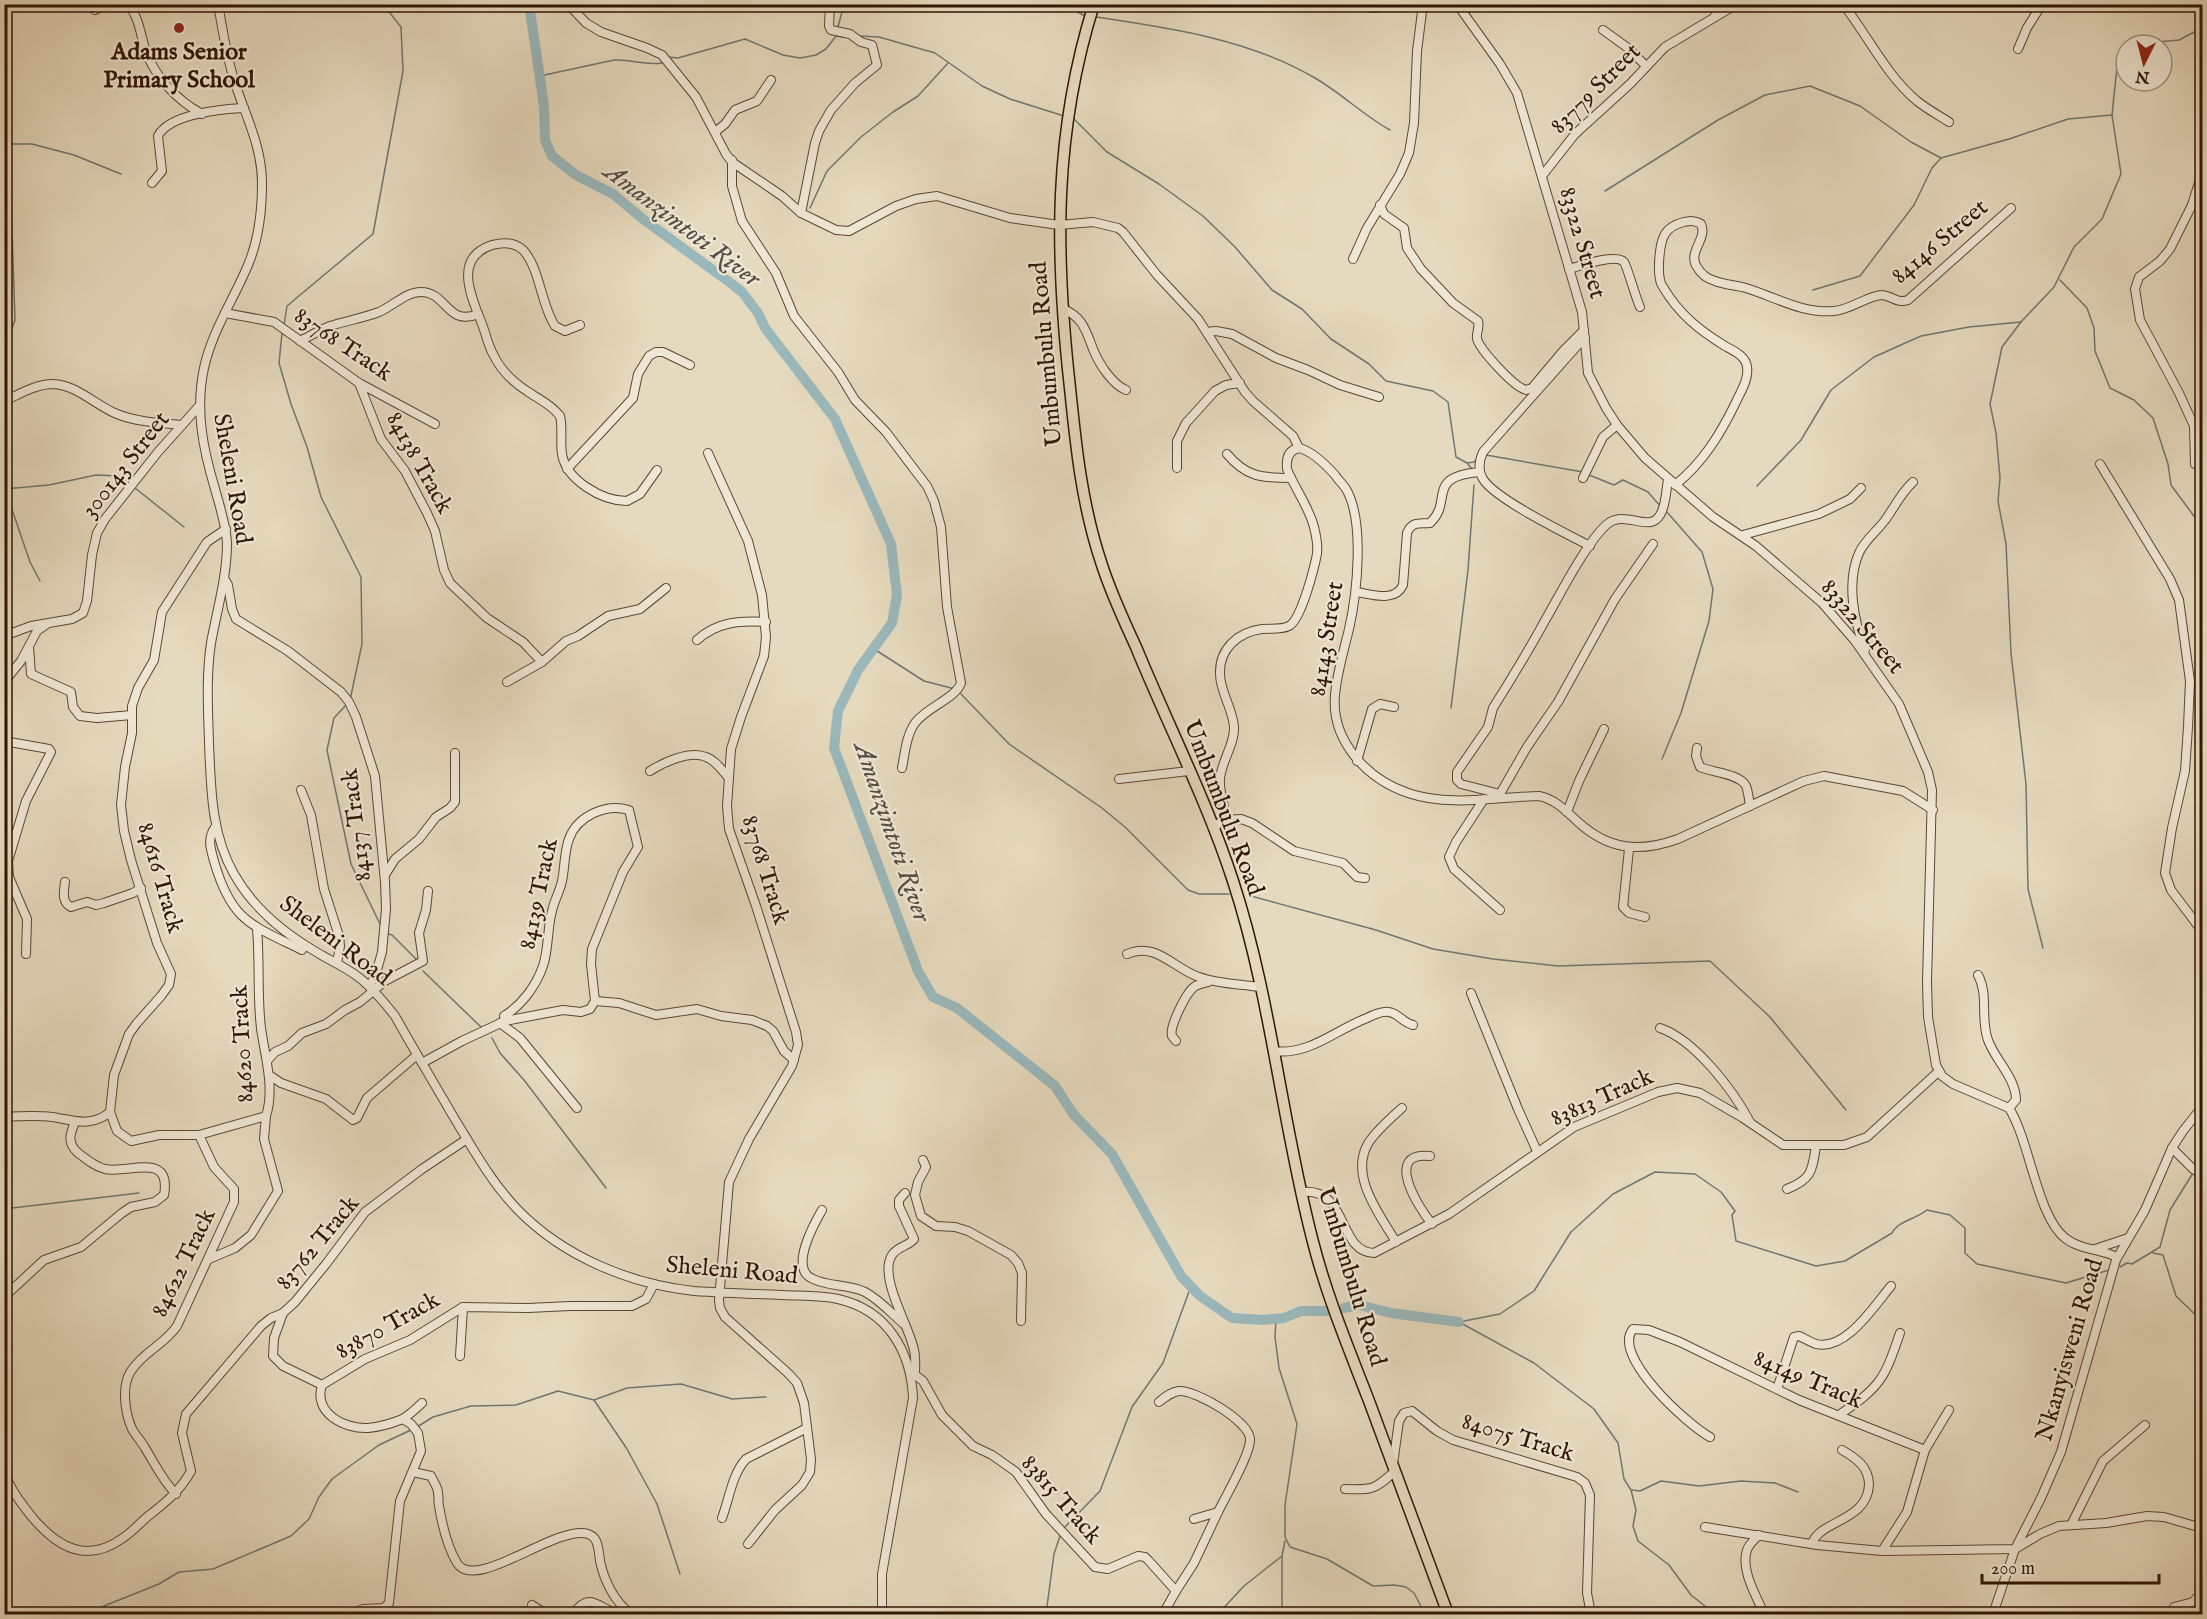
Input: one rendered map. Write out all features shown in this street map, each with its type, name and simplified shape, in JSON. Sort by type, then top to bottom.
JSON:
[{"type":"main road","name":"Umbumbulu Road","points":[[1094,4],[1076,72],[1065,134],[1059,199],[1063,309],[1078,465],[1089,522],[1110,588],[1213,828],[1233,881],[1248,936],[1313,1243],[1332,1303],[1448,1614]]},
{"type":"street","points":[[95,10],[107,4]]},
{"type":"street","points":[[127,4],[134,14],[152,65],[181,101],[202,114]]},
{"type":"street","name":"Sheleni Road","points":[[218,4],[231,67],[257,144],[262,182],[260,221],[248,265],[225,313],[204,366],[200,405],[200,428],[205,456],[226,529],[224,578],[211,645],[207,696],[211,784],[216,825],[224,856],[247,894],[279,927],[301,943],[337,963],[371,988],[395,1017],[485,1170],[518,1210],[535,1225],[583,1257],[631,1278],[678,1289],[820,1297],[851,1303],[866,1310],[891,1331],[913,1373],[913,1398],[882,1574],[882,1614]]},
{"type":"street","points":[[568,4],[586,23],[601,32],[662,55],[696,97],[726,154],[740,169],[782,196],[801,213],[836,230],[849,231],[896,206],[916,199],[937,196],[1010,218],[1059,225],[1093,222],[1118,228],[1207,332],[1253,401],[1293,436],[1299,448]]},
{"type":"street","points":[[801,213],[819,130],[831,110],[855,82],[876,67],[878,62],[870,44],[861,42],[850,33],[831,30],[829,26],[830,4]]},
{"type":"street","points":[[1338,4],[1376,8]]},
{"type":"street","points":[[1353,260],[1367,228],[1405,164],[1412,139],[1417,51],[1424,4]]},
{"type":"street","name":"83322 Street","points":[[1457,4],[1500,64],[1517,93],[1582,312],[1588,372],[1617,425],[1645,458],[1671,482],[1713,517],[1743,535],[1822,603],[1868,657],[1899,704],[1911,729],[1931,782],[1933,810],[1926,963],[1927,1001],[1938,1072]]},
{"type":"street","points":[[1715,16],[1718,4]]},
{"type":"street","name":"83779 Street","points":[[1542,176],[1575,134],[1672,42],[1737,4]]},
{"type":"street","points":[[1843,4],[1888,68],[1908,92],[1928,110],[1949,122]]},
{"type":"street","points":[[2018,49],[2027,28],[2042,4]]},
{"type":"street","points":[[1603,30],[1628,48],[1646,66]]},
{"type":"street","points":[[715,132],[725,124],[735,110],[758,101],[771,80]]},
{"type":"street","points":[[152,183],[161,174],[163,167],[158,142],[161,130],[167,124],[202,114],[244,108]]},
{"type":"street","points":[[732,160],[732,186],[742,221],[776,273],[794,316],[838,372],[855,400],[886,432],[927,486],[934,501],[941,527],[947,607],[961,682],[957,691],[931,708],[915,723],[909,735],[902,768]]},
{"type":"street","points":[[2195,464],[2193,458],[2194,426],[2140,320],[2135,289],[2139,276],[2160,261],[2170,249],[2192,205],[2202,173]]},
{"type":"street","points":[[1380,205],[1384,214],[1404,228],[1408,251],[1431,281],[1453,303],[1478,321],[1478,341],[1499,369],[1517,387],[1526,390],[1532,388],[1556,359],[1584,334]]},
{"type":"street","name":"84146 Street","points":[[1671,482],[1700,461],[1721,432],[1745,384],[1748,373],[1747,365],[1741,356],[1690,323],[1662,287],[1659,277],[1662,244],[1670,228],[1687,222],[1696,221],[1701,224],[1702,236],[1695,253],[1695,261],[1697,267],[1710,279],[1751,289],[1806,309],[1828,312],[1843,310],[1879,296],[1901,302],[1908,300],[2011,208]]},
{"type":"street","points":[[580,325],[565,331],[555,326],[527,256],[518,247],[508,243],[487,248],[475,257],[468,280],[469,290],[490,349],[503,369],[526,391],[549,404],[560,416],[562,454],[567,469],[580,482],[606,497],[627,501],[640,494],[657,470]]},
{"type":"street","points":[[1569,268],[1612,258],[1620,260],[1626,266],[1640,307]]},
{"type":"street","points":[[300,341],[327,327],[381,311],[409,294],[418,292],[431,294],[460,317],[465,318],[478,314]]},
{"type":"street","points":[[1063,309],[1082,322],[1102,365],[1115,383],[1126,390]]},
{"type":"street","name":"83768 Track","points":[[225,313],[273,322],[359,383],[435,424]]},
{"type":"street","points":[[1207,332],[1216,330],[1232,334],[1276,358],[1340,385],[1378,397]]},
{"type":"street","points":[[1584,334],[1483,452],[1479,464],[1482,478],[1494,490],[1532,515],[1590,546]]},
{"type":"street","points":[[567,469],[633,398],[638,374],[649,356],[656,352],[663,352],[690,365]]},
{"type":"street","name":"84138 Track","points":[[359,383],[381,439],[405,471],[428,513],[435,531],[444,570],[450,583],[487,618],[514,634],[542,662]]},
{"type":"street","points":[[1177,468],[1178,441],[1186,423],[1215,391],[1226,385],[1240,383]]},
{"type":"street","points":[[4,401],[35,387],[59,385],[69,387],[116,414],[147,421],[182,425]]},
{"type":"street","name":"300143 Street","points":[[4,636],[31,626],[72,619],[83,613],[87,602],[97,533],[105,519],[200,405]]},
{"type":"street","points":[[1583,478],[1603,437],[1617,425]]},
{"type":"street","name":"84143 Street","points":[[1224,820],[1225,812],[1219,787],[1221,769],[1234,732],[1234,724],[1220,680],[1223,653],[1232,642],[1246,633],[1285,627],[1294,623],[1317,555],[1314,526],[1291,478],[1286,461],[1289,453],[1299,448],[1306,450],[1329,468],[1346,490],[1354,519],[1356,592],[1335,696],[1340,732],[1348,749],[1357,760],[1383,781],[1409,794],[1429,799],[1484,799],[1501,796],[1550,798],[1583,827],[1629,849]]},
{"type":"street","name":"83768 Track","points":[[708,453],[748,541],[759,579],[766,637],[764,656],[731,749],[727,806],[729,829],[756,906],[796,1032],[798,1045],[794,1060],[749,1139],[729,1182],[719,1292]]},
{"type":"street","points":[[1227,454],[1240,469],[1249,473],[1266,478],[1291,478]]},
{"type":"street","points":[[2100,464],[2170,579],[2179,600],[2190,681],[2188,727],[2185,771],[2165,873],[2171,890],[2202,931]]},
{"type":"street","points":[[1356,592],[1390,596],[1399,592],[1403,585],[1407,533],[1410,527],[1416,523],[1430,523],[1434,519],[1442,491],[1452,478],[1465,473],[1480,472]]},
{"type":"street","points":[[1653,543],[1615,599],[1558,702],[1527,747],[1501,796],[1461,784],[1456,777],[1457,772],[1488,728],[1493,708],[1590,546],[1607,523],[1612,521],[1626,518],[1649,524],[1657,520],[1671,482]]},
{"type":"street","points":[[1868,657],[1853,614],[1854,577],[1859,554],[1888,516],[1899,497],[1913,482]]},
{"type":"street","points":[[1743,535],[1791,523],[1832,508],[1850,499],[1861,488]]},
{"type":"street","name":"84616 Track","points":[[110,1112],[114,1075],[129,1035],[142,1016],[161,996],[171,978],[171,971],[158,943],[126,843],[121,805],[132,733],[134,697],[154,660],[162,612],[207,542],[226,529]]},
{"type":"street","name":"84137 Track","points":[[224,578],[228,585],[236,619],[288,651],[341,692],[356,717],[375,776],[386,909],[382,952],[371,988]]},
{"type":"street","points":[[507,682],[542,662],[566,641],[578,636],[608,616],[640,609],[666,588]]},
{"type":"street","points":[[697,640],[723,624],[734,621],[765,622]]},
{"type":"street","points":[[4,682],[37,632],[51,622]]},
{"type":"street","points":[[29,647],[31,674],[71,692],[73,707],[80,716],[97,718],[132,715]]},
{"type":"street","points":[[1357,760],[1372,709],[1380,704],[1394,707]]},
{"type":"street","points":[[1567,812],[1604,729]]},
{"type":"street","points":[[4,741],[42,746],[51,752],[26,801],[8,861],[9,877],[27,919],[26,954]]},
{"type":"street","points":[[1697,748],[1696,756],[1700,767],[1738,778],[1743,782],[1750,806]]},
{"type":"street","points":[[384,876],[394,859],[419,838],[436,817],[455,802],[455,753]]},
{"type":"street","points":[[650,771],[681,757],[700,755],[710,758],[728,777]]},
{"type":"street","points":[[1119,779],[1189,771]]},
{"type":"street","points":[[1645,917],[1629,913],[1623,907],[1629,849],[1669,843],[1804,781],[1824,776],[1903,791],[1933,810]]},
{"type":"street","points":[[301,790],[311,815],[324,889],[339,936],[337,963]]},
{"type":"street","points":[[1484,799],[1449,857],[1454,869],[1500,910]]},
{"type":"street","name":"84139 Track","points":[[503,1020],[528,995],[543,966],[552,910],[562,881],[568,841],[575,828],[589,816],[599,811],[615,808],[629,810],[639,847],[623,872],[592,949],[591,964],[595,1000]]},
{"type":"street","points":[[1213,828],[1224,820],[1241,819],[1252,822],[1294,851],[1339,861],[1357,877],[1365,878]]},
{"type":"street","points":[[216,825],[209,841],[221,885],[232,906],[257,929],[302,950]]},
{"type":"street","points":[[65,882],[64,897],[68,906],[72,908],[87,902],[104,903],[141,888]]},
{"type":"street","points":[[267,1061],[275,1052],[288,1046],[297,1036],[326,1024],[371,988],[423,961],[419,933],[426,910],[428,891]]},
{"type":"street","name":"84620 Track","points":[[110,1112],[117,1131],[131,1141],[159,1135],[199,1135],[266,1116],[269,1106],[269,1075],[261,1018],[257,929]]},
{"type":"street","points":[[1127,954],[1138,950],[1154,952],[1193,975],[1213,981],[1259,987]]},
{"type":"street","points":[[1978,975],[1984,995],[1987,1038],[2016,1094],[2016,1100],[2008,1108]]},
{"type":"street","points":[[1176,1041],[1172,1036],[1171,1028],[1190,992],[1196,985],[1213,981]]},
{"type":"street","points":[[1471,993],[1537,1151]]},
{"type":"street","points":[[422,1063],[503,1020],[563,1011],[586,1011],[590,1009],[595,1000],[618,1002],[656,1015],[697,1009],[721,1016],[736,1017],[769,1028],[775,1033],[784,1051],[794,1060]]},
{"type":"street","points":[[1273,1051],[1298,1051],[1310,1047],[1347,1026],[1384,1012],[1392,1012],[1413,1025]]},
{"type":"street","points":[[503,1020],[577,1108]]},
{"type":"street","points":[[1659,1028],[1678,1036],[1716,1073],[1734,1094],[1751,1123]]},
{"type":"street","points":[[269,1075],[281,1083],[326,1099],[348,1119],[353,1120],[357,1118],[367,1098],[417,1055]]},
{"type":"street","points":[[1938,1072],[1953,1084],[2008,1108],[2053,1225],[2073,1243],[2117,1257]]},
{"type":"street","name":"83813 Track","points":[[1302,1192],[1315,1192],[1327,1197],[1361,1250],[1374,1253],[1432,1224],[1477,1196],[1563,1133],[1649,1096],[1677,1088],[1700,1093],[1783,1145],[1851,1144],[1868,1137],[1938,1072]]},
{"type":"street","name":"Nkanyisweni Road","points":[[1994,1614],[2015,1549],[2061,1452],[2117,1257],[2145,1210],[2172,1148],[2182,1131],[2202,1107]]},
{"type":"street","points":[[1396,1242],[1370,1196],[1365,1184],[1363,1165],[1370,1142],[1402,1108]]},
{"type":"street","points":[[4,1117],[51,1117],[75,1122],[97,1121],[110,1112]]},
{"type":"street","points":[[209,1259],[235,1248],[250,1235],[278,1191],[264,1139],[266,1116]]},
{"type":"street","points":[[4,1297],[44,1260],[81,1247],[122,1213],[132,1207],[155,1202],[163,1196],[163,1178],[156,1168],[104,1169],[80,1154],[70,1141],[75,1122]]},
{"type":"street","name":"84622 Track","points":[[176,1494],[164,1481],[133,1431],[128,1416],[125,1388],[128,1376],[138,1361],[165,1340],[177,1326],[231,1210],[235,1193],[232,1186],[214,1167],[199,1135]]},
{"type":"street","name":"83762 Track","points":[[322,1385],[283,1366],[273,1356],[274,1338],[283,1313],[295,1302],[366,1212],[430,1162],[467,1139]]},
{"type":"street","points":[[1787,1189],[1804,1182],[1808,1177],[1816,1146]]},
{"type":"street","points":[[2172,1148],[2201,1173],[2202,1196]]},
{"type":"street","points":[[1430,1156],[1417,1155],[1411,1158],[1407,1178],[1417,1204],[1432,1224]]},
{"type":"street","points":[[921,1216],[915,1196],[918,1182],[926,1167],[923,1160]]},
{"type":"street","points":[[905,1193],[899,1200],[914,1240],[902,1246],[892,1255],[888,1272],[892,1293],[914,1348],[913,1373]]},
{"type":"street","points":[[822,1210],[807,1240],[804,1254],[808,1276],[865,1292],[906,1326]]},
{"type":"street","points":[[901,1210],[921,1216],[933,1226],[960,1228],[1006,1250],[1018,1263],[1022,1273],[1021,1321]]},
{"type":"street","points":[[2202,1222],[2202,1233]]},
{"type":"street","points":[[2094,1249],[2128,1238]]},
{"type":"street","name":"83870 Track","points":[[403,1419],[376,1427],[351,1425],[327,1414],[321,1399],[322,1385],[364,1359],[410,1340],[464,1307],[632,1306],[646,1299],[654,1284]]},
{"type":"street","points":[[1777,1389],[1794,1337],[1799,1335],[1810,1342],[1821,1345],[1843,1339],[1853,1331],[1891,1286]]},
{"type":"street","points":[[719,1292],[720,1308],[725,1317],[797,1383],[804,1403],[811,1460],[810,1472],[802,1485],[775,1510],[748,1544]]},
{"type":"street","points":[[460,1356],[464,1307]]},
{"type":"street","points":[[4,1470],[14,1492],[35,1520],[61,1543],[80,1552],[100,1550],[121,1540],[176,1494],[191,1471],[182,1433],[186,1414],[261,1326],[270,1318],[283,1313]]},
{"type":"street","name":"84149 Track","points":[[1710,1437],[1679,1414],[1637,1364],[1628,1341],[1633,1329],[1649,1330],[1680,1342],[1777,1389],[1925,1450]]},
{"type":"street","points":[[1839,1415],[1863,1398],[1882,1379],[1900,1333]]},
{"type":"street","name":"83815 Track","points":[[913,1373],[923,1381],[942,1415],[973,1446],[992,1455],[1016,1472],[1046,1514],[1095,1567],[1108,1569],[1128,1559],[1141,1556],[1166,1578],[1176,1591]]},
{"type":"street","points":[[1159,1402],[1173,1393],[1189,1392],[1236,1418],[1250,1437],[1248,1450],[1194,1563],[1163,1614]]},
{"type":"street","points":[[351,1614],[363,1609],[384,1608],[389,1603],[400,1501],[420,1457],[420,1440],[415,1428],[403,1419],[422,1404]]},
{"type":"street","points":[[1882,1551],[1907,1512],[1925,1450],[1949,1410]]},
{"type":"street","name":"84075 Track","points":[[1394,1468],[1399,1421],[1404,1413],[1412,1411],[1437,1431],[1453,1440],[1577,1477],[1585,1483],[1591,1501],[1587,1593],[1592,1614]]},
{"type":"street","points":[[2072,1525],[2103,1461],[2145,1425]]},
{"type":"street","points":[[722,1518],[740,1467],[746,1459],[807,1428]]},
{"type":"street","points":[[1812,1544],[1817,1535],[1860,1507],[1867,1497],[1868,1474],[1858,1460],[1842,1450]]},
{"type":"street","points":[[1345,1489],[1373,1489],[1394,1468]]},
{"type":"street","points":[[413,1472],[431,1476],[438,1492],[439,1508],[454,1556],[458,1566],[464,1570],[474,1571],[500,1563],[566,1534],[585,1533],[597,1541],[603,1571],[616,1598],[632,1614]]},
{"type":"street","points":[[1194,1519],[1218,1512]]},
{"type":"street","points":[[1705,1527],[1812,1544],[1882,1551],[2015,1549],[2029,1539],[2049,1530],[2072,1525],[2156,1516],[2202,1528]]},
{"type":"street","points":[[1759,1535],[1748,1547],[1746,1559],[1749,1575],[1764,1614]]},
{"type":"street","points":[[2174,1607],[2193,1602],[2202,1592]]},
{"type":"street","points":[[573,1614],[581,1605],[590,1602],[617,1614]]},
{"type":"street","points":[[532,1605],[546,1614]]},
{"type":"waterway","points":[[284,325],[287,306],[373,234],[403,71],[401,27],[383,4]]},
{"type":"waterway","name":"Amanzimtoti River","points":[[529,4],[544,106],[545,140],[552,156],[576,175],[613,194],[742,292],[758,313],[765,328],[835,419],[891,544],[897,595],[892,623],[858,670],[838,711],[834,748],[918,971],[933,997],[957,1008],[1055,1086],[1074,1115],[1112,1154],[1181,1276],[1200,1296],[1232,1318],[1263,1320],[1284,1318],[1301,1311],[1327,1311]]},
{"type":"waterway","points":[[838,27],[844,4]]},
{"type":"waterway","points":[[1063,4],[1085,16]]},
{"type":"waterway","points":[[1096,17],[1208,37],[1263,54],[1315,78],[1390,130]]},
{"type":"waterway","points":[[2043,948],[2028,889],[2026,784],[2011,653],[2006,544],[1998,501],[2000,478],[1996,433],[1990,404],[2002,347],[2021,322],[2054,287],[2074,247],[2102,219],[2121,174],[2112,115],[2117,67],[2126,45],[2179,40],[2202,28]]},
{"type":"waterway","points":[[668,57],[678,58],[745,39],[783,55],[800,58],[816,55],[826,49],[836,36],[843,37]]},
{"type":"waterway","points":[[859,36],[879,37],[935,53],[982,86],[1010,99],[1064,116]]},
{"type":"waterway","points":[[540,76],[614,60],[649,64],[662,63]]},
{"type":"waterway","points":[[810,208],[827,171],[861,137],[918,96],[948,63]]},
{"type":"waterway","points":[[1605,191],[1718,120],[1765,95],[1810,86],[1860,106],[1911,142],[1941,158],[2068,119],[2112,115]]},
{"type":"waterway","points":[[1074,119],[1107,152],[1159,184],[1203,216],[1235,247],[1272,290],[1302,309],[1331,339],[1369,364],[1386,381],[1433,391],[1448,402],[1456,457],[1467,463],[1477,459]]},
{"type":"waterway","points":[[4,144],[32,144],[74,155],[121,174]]},
{"type":"waterway","points":[[1813,290],[1860,276],[1914,205],[1932,168],[1941,158]]},
{"type":"waterway","points":[[4,177],[11,198],[15,320],[4,352]]},
{"type":"waterway","points":[[2060,280],[2087,308],[2094,328],[2095,351],[2110,388],[2134,400],[2153,418],[2168,464],[2171,485],[2202,527]]},
{"type":"waterway","points":[[1757,486],[1801,440],[1831,390],[1874,357],[1921,336],[1969,327],[2021,322]]},
{"type":"waterway","points":[[282,333],[279,363],[321,497],[361,577],[362,644],[350,700]]},
{"type":"waterway","points":[[1486,455],[1583,472]]},
{"type":"waterway","points":[[1467,463],[1472,469]]},
{"type":"waterway","points":[[4,489],[49,485],[96,475],[120,476],[127,482]]},
{"type":"waterway","points":[[1589,475],[1614,485],[1623,480],[1648,492],[1661,507]]},
{"type":"waterway","points":[[1451,708],[1468,570],[1474,485]]},
{"type":"waterway","points":[[135,488],[184,527]]},
{"type":"waterway","points":[[5,489],[30,562],[40,581]]},
{"type":"waterway","points":[[1662,759],[1681,713],[1709,621],[1713,589],[1702,552],[1666,511]]},
{"type":"waterway","points":[[874,649],[924,681],[955,689]]},
{"type":"waterway","points":[[961,694],[1009,744],[1102,808],[1126,828],[1188,890],[1199,894],[1229,894]]},
{"type":"waterway","points":[[347,704],[334,718],[327,750],[351,864],[380,924]]},
{"type":"waterway","points":[[1251,896],[1376,930],[1433,949],[1493,959],[1558,966],[1710,961],[1770,1017],[1846,1110]]},
{"type":"waterway","points":[[386,933],[392,935],[418,961]]},
{"type":"waterway","points":[[423,971],[482,1028]]},
{"type":"waterway","points":[[492,1038],[500,1053],[524,1080],[606,1188]]},
{"type":"waterway","points":[[1459,1322],[1500,1314],[1534,1291],[1571,1232],[1613,1194],[1655,1172],[1695,1174],[1721,1192],[1735,1211],[1732,1215],[1736,1241],[1816,1266],[1845,1261],[1927,1210],[1950,1215],[1965,1228],[1965,1253],[1977,1264],[2066,1283],[2109,1270]]},
{"type":"waterway","points":[[2120,1267],[2127,1263],[2132,1264],[2160,1247],[2170,1210],[2193,1173]]},
{"type":"waterway","points":[[4,1209],[139,1193]]},
{"type":"waterway","points":[[2153,1253],[2163,1255],[2176,1296],[2202,1321]]},
{"type":"waterway","points":[[1063,1529],[1100,1491],[1132,1407],[1163,1363],[1191,1286]]},
{"type":"waterway","points":[[1344,1308],[1359,1305],[1391,1313],[1459,1322]]},
{"type":"waterway","points":[[1276,1319],[1275,1337],[1279,1368],[1297,1424],[1285,1505],[1285,1537],[1290,1547],[1327,1559],[1373,1586],[1406,1587],[1414,1593],[1425,1614]]},
{"type":"waterway","points":[[1459,1322],[1534,1363],[1594,1409],[1618,1443],[1624,1479],[1631,1490],[1636,1510],[1633,1526],[1638,1541],[1669,1565],[1691,1595],[1715,1614]]},
{"type":"waterway","points":[[594,1400],[627,1388],[681,1384],[732,1399],[766,1397]]},
{"type":"waterway","points":[[417,1427],[433,1417],[471,1406],[516,1405],[558,1391],[594,1400],[627,1449],[657,1504],[680,1574]]},
{"type":"waterway","points":[[84,1614],[159,1584],[179,1572],[213,1569],[291,1536],[309,1519],[319,1497],[332,1479],[379,1445],[413,1429]]},
{"type":"waterway","points":[[1632,1490],[1640,1491],[1661,1481],[1699,1486],[1741,1481],[1775,1483],[1798,1492]]},
{"type":"waterway","points":[[1046,1614],[1054,1554],[1061,1533]]},
{"type":"waterway","points":[[1282,1614],[1282,1556],[1285,1541]]},
{"type":"waterway","points":[[1218,1614],[1244,1586],[1282,1556]]},
{"type":"waterway","points":[[4,1607],[55,1614]]},
{"type":"place","name":"Adams Senior Primary School","points":[[179,28]]}]
